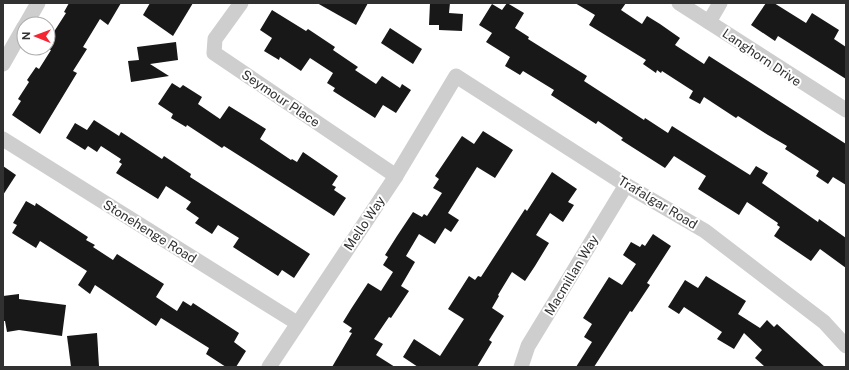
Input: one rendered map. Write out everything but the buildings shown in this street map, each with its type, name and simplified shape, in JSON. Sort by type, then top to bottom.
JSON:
[{"type":"street","points":[[31,16],[38,3]]},
{"type":"street","name":"Seymour Place","points":[[241,3],[215,39],[214,53],[396,176]]},
{"type":"street","name":"Langhorn Drive","points":[[679,3],[846,110]]},
{"type":"street","points":[[709,22],[720,3]]},
{"type":"street","points":[[3,64],[9,39]]},
{"type":"street","name":"Mello Way","points":[[269,367],[296,323],[396,176],[456,76]]},
{"type":"street","name":"Trafalgar Road","points":[[456,76],[626,185],[705,231],[824,322],[846,346]]},
{"type":"street","name":"Stonehenge Road","points":[[3,138],[296,323]]},
{"type":"street","name":"Macmillan Way","points":[[521,367],[528,346],[626,185]]}]
